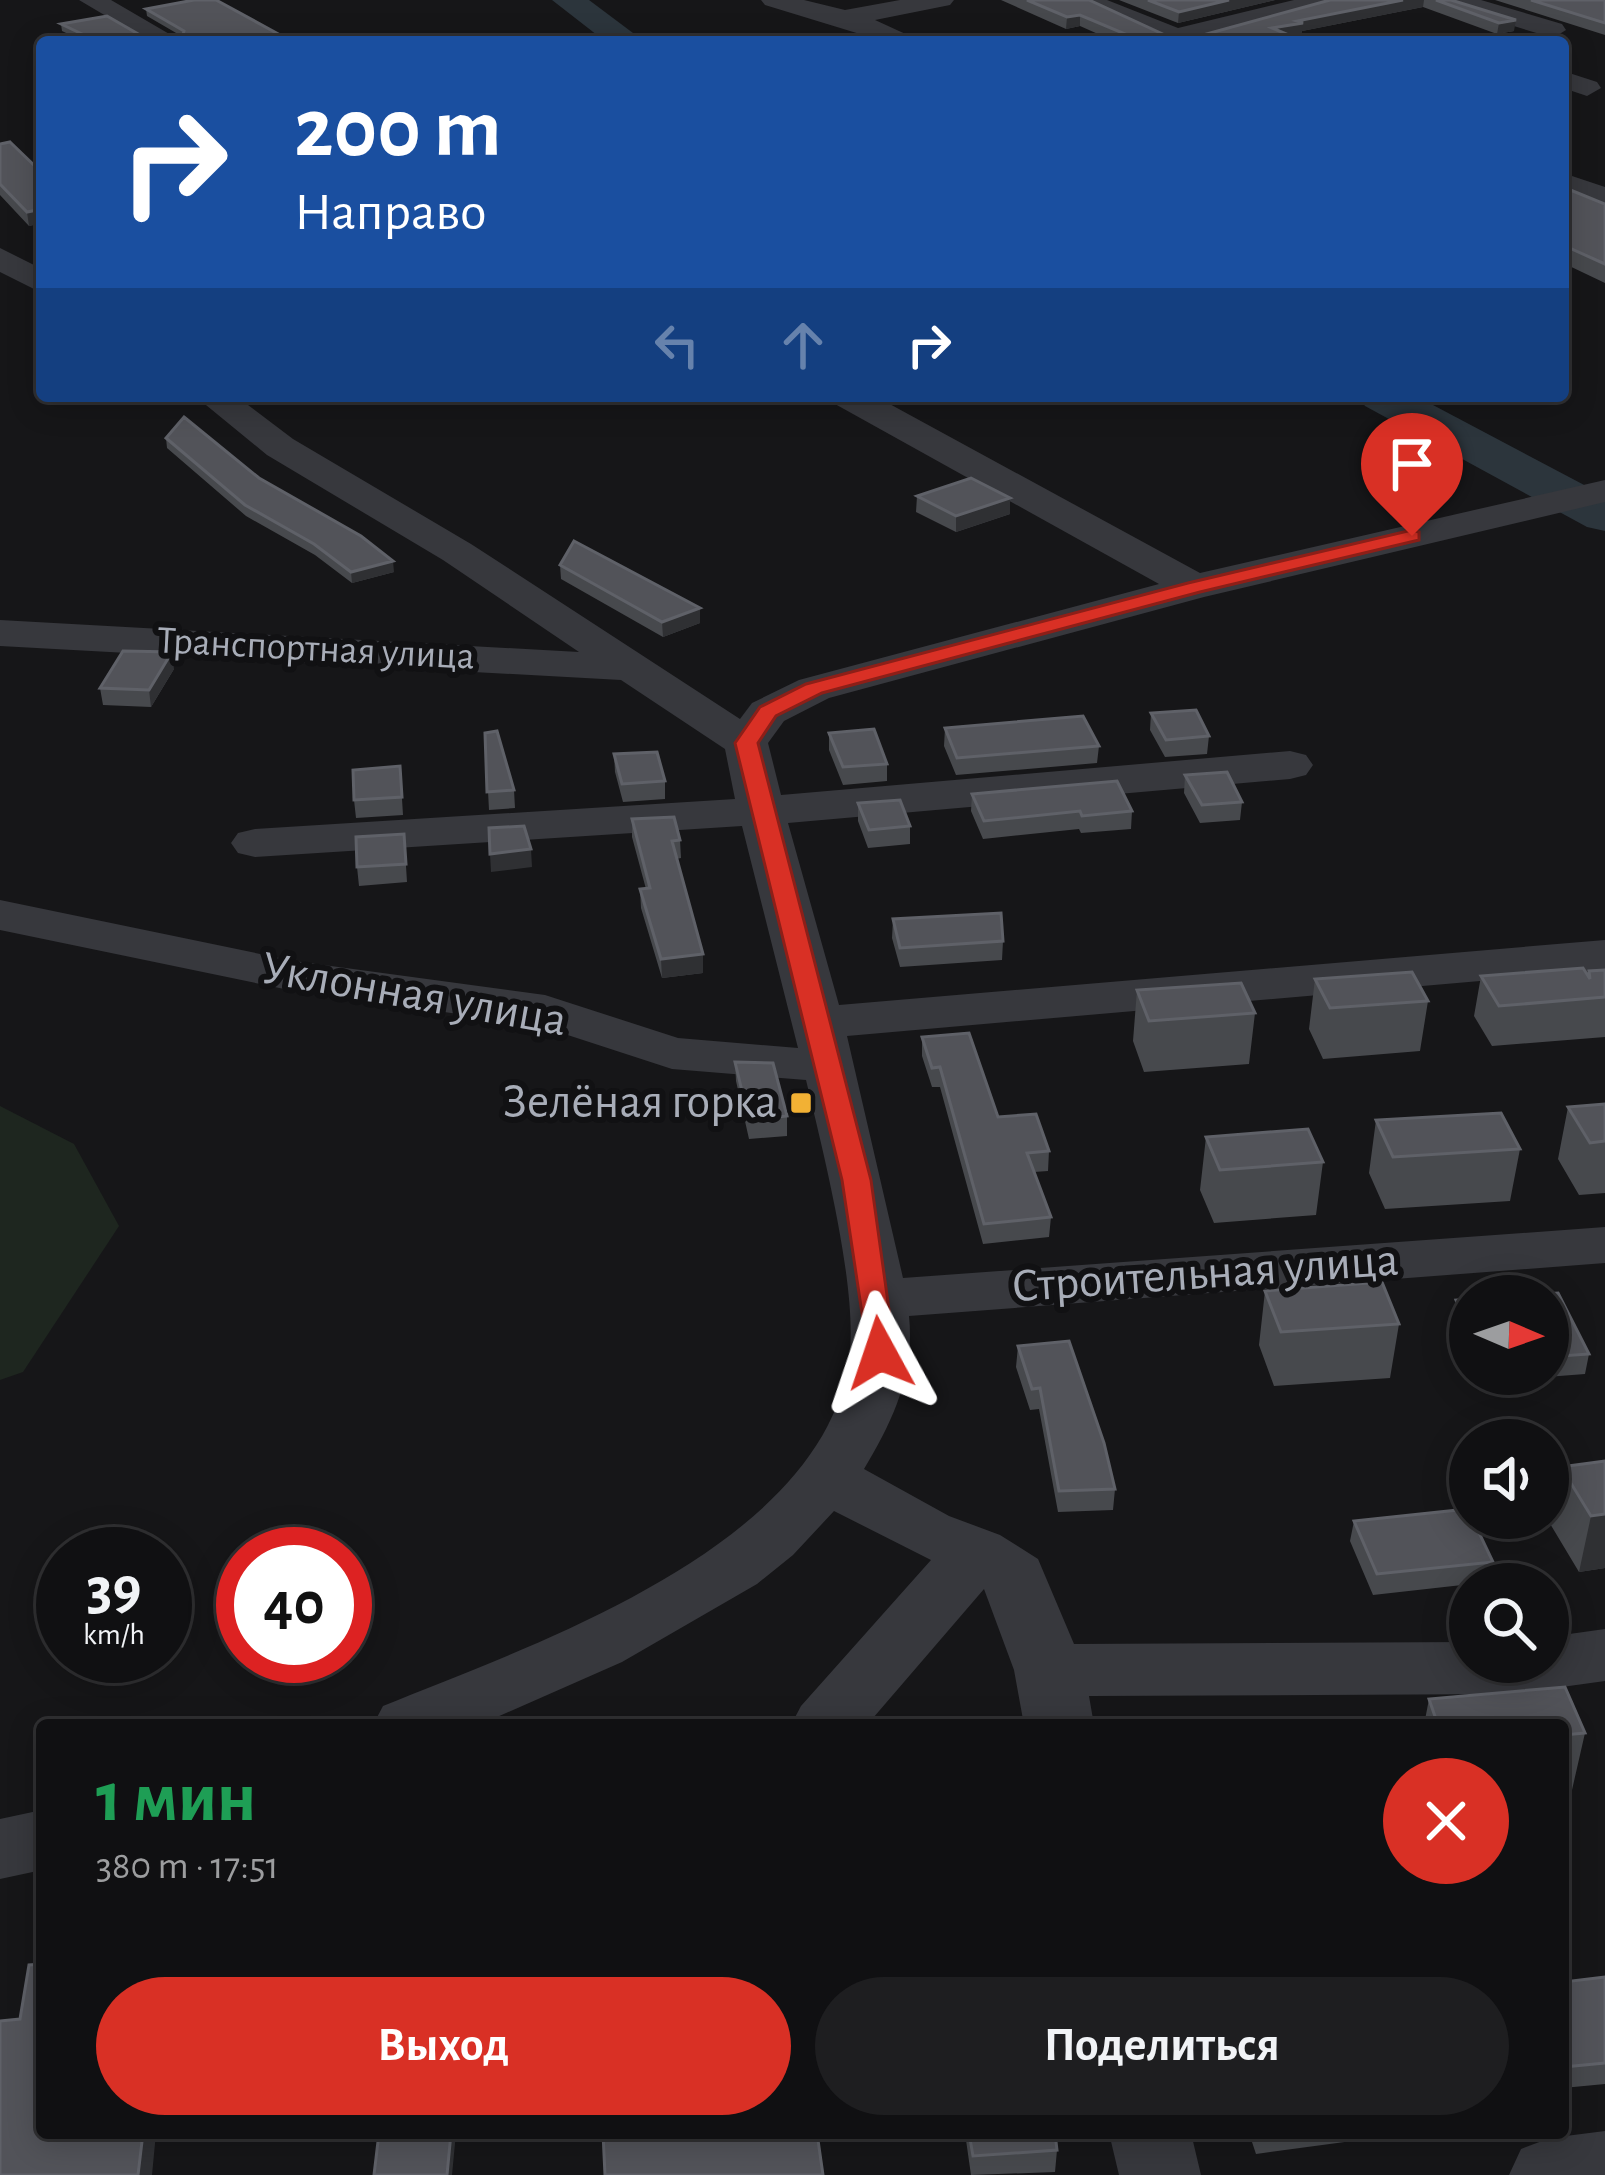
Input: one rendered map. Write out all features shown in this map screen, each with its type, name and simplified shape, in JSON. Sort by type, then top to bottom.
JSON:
[{"type":"street","points":[[92,0],[159,36]]},
{"type":"street","points":[[774,0],[844,17],[894,36]]},
{"type":"street","points":[[844,17],[941,0]]},
{"type":"street","points":[[1084,0],[1174,36]]},
{"type":"street","points":[[1454,0],[1553,30]]},
{"type":"street","points":[[1192,36],[1301,2]]},
{"type":"street","points":[[1569,184],[1605,197]]},
{"type":"street","points":[[0,258],[36,280]]},
{"type":"street","points":[[221,402],[280,446],[457,552],[746,743],[856,1180],[876,1299],[880,1353],[866,1412],[824,1476],[770,1538],[697,1589],[569,1657],[422,1719]]},
{"type":"street","points":[[859,402],[1196,587]]},
{"type":"street","points":[[746,743],[768,712],[814,688],[1196,587],[1605,491]]},
{"type":"street","name":"Транспортная улица","points":[[0,633],[632,668]]},
{"type":"street","points":[[255,843],[760,811],[1290,765]]},
{"type":"street","name":"Уклонная улица","points":[[0,915],[294,976],[545,1010],[672,1053],[822,1045],[1605,955]]},
{"type":"street","name":"Строительная улица","points":[[876,1299],[1605,1245]]},
{"type":"street","points":[[824,1476],[926,1533],[977,1552],[1014,1576],[1054,1697],[1512,1668],[1605,1655]]},
{"type":"street","points":[[831,1719],[977,1552]]},
{"type":"street","points":[[0,1849],[36,1841]]},
{"type":"street","points":[[1151,2139],[1160,2175]]},
{"type":"street","points":[[1550,2175],[1605,2168]]},
{"type":"shaded area","points":[[0,1106],[74,1144],[119,1226],[23,1372],[0,1380]]},
{"type":"building","points":[[216,0],[282,36],[183,36],[184,31],[146,9]]},
{"type":"building","points":[[1027,0],[1089,0],[1165,35],[1203,35],[1330,0],[1403,0],[1272,28],[1291,36],[1130,36],[1080,15],[1067,17]]},
{"type":"building","points":[[1148,0],[1229,0],[1179,12]]},
{"type":"building","points":[[1436,0],[1451,0],[1516,20],[1499,23]]},
{"type":"building","points":[[1531,0],[1605,0],[1605,23]]},
{"type":"building","points":[[107,16],[142,36],[86,36],[61,24]]},
{"type":"building","points":[[10,142],[36,167],[36,210],[27,212],[0,184],[0,144]]},
{"type":"building","points":[[1569,189],[1605,204],[1605,264],[1569,248]]},
{"type":"building","points":[[184,417],[259,478],[361,536],[393,561],[351,572],[314,544],[245,505],[166,438]]},
{"type":"building","points":[[971,478],[1010,498],[956,516],[917,496]]},
{"type":"building","points":[[574,541],[700,608],[662,622],[560,565]]},
{"type":"building","points":[[123,651],[172,652],[149,690],[100,688]]},
{"type":"building","points":[[1196,710],[1209,736],[1166,740],[1151,713]]},
{"type":"building","points":[[1083,716],[1099,746],[957,758],[945,728]]},
{"type":"building","points":[[874,729],[887,764],[843,767],[829,733]]},
{"type":"building","points":[[497,731],[514,790],[487,792],[485,733]]},
{"type":"building","points":[[657,752],[665,781],[622,784],[614,754]]},
{"type":"building","points":[[400,766],[402,797],[354,800],[353,770]]},
{"type":"building","points":[[1227,772],[1242,802],[1202,805],[1185,775]]},
{"type":"building","points":[[1117,781],[1132,811],[984,821],[972,794]]},
{"type":"building","points":[[900,800],[910,826],[869,830],[858,803]]},
{"type":"building","points":[[674,817],[680,840],[672,841],[703,954],[661,959],[640,889],[650,888],[632,819]]},
{"type":"building","points":[[524,826],[531,849],[490,854],[489,828]]},
{"type":"building","points":[[404,834],[406,864],[357,867],[356,837]]},
{"type":"building","points":[[1001,913],[1003,941],[900,948],[893,919]]},
{"type":"building","points":[[1583,968],[1590,979],[1589,971],[1605,970],[1605,997],[1499,1006],[1481,976]]},
{"type":"building","points":[[1412,972],[1428,1001],[1330,1008],[1315,979]]},
{"type":"building","points":[[1241,983],[1255,1013],[1149,1021],[1137,990]]},
{"type":"building","points":[[969,1033],[998,1117],[1036,1114],[1049,1151],[1027,1153],[1051,1217],[984,1224],[940,1067],[932,1068],[922,1037]]},
{"type":"building","points":[[735,1062],[773,1063],[787,1116],[749,1120]]},
{"type":"building","points":[[1605,1104],[1605,1141],[1590,1143],[1568,1107]]},
{"type":"building","points":[[1501,1113],[1520,1149],[1393,1157],[1376,1120]]},
{"type":"building","points":[[1308,1129],[1323,1162],[1220,1170],[1206,1137]]},
{"type":"building","points":[[1382,1282],[1399,1324],[1281,1332],[1265,1291]]},
{"type":"building","points":[[1569,1315],[1589,1354],[1569,1355]]},
{"type":"building","points":[[1069,1341],[1115,1489],[1059,1491],[1040,1388],[1032,1389],[1018,1346]]},
{"type":"building","points":[[1605,1461],[1605,1514],[1591,1516],[1569,1480],[1569,1466]]},
{"type":"building","points":[[1449,1511],[1449,1539],[1482,1539],[1493,1562],[1377,1574],[1354,1521]]},
{"type":"building","points":[[1565,1687],[1585,1733],[1569,1734],[1569,1719],[1436,1719],[1429,1699]]},
{"type":"building","points":[[36,1964],[36,2139],[142,2139],[138,2175],[0,2175],[0,2021],[20,2019],[29,1965]]},
{"type":"building","points":[[1605,1977],[1605,2063],[1569,2066],[1569,1981]]},
{"type":"building","points":[[378,2139],[450,2139],[447,2175],[374,2175]]},
{"type":"building","points":[[603,2139],[818,2139],[823,2175],[605,2175]]},
{"type":"building","points":[[970,2139],[1056,2139],[1057,2150],[973,2156]]},
{"type":"waterway","points":[[568,0],[619,36]]},
{"type":"waterway","points":[[1392,402],[1605,516]]},
{"type":"place","name":"Зелёная горка","points":[[801,1103]]},
{"type":"route","points":[[880,1353],[856,1180],[760,811],[746,743],[753,728],[768,712],[814,688],[1196,587],[1412,536]]}]
